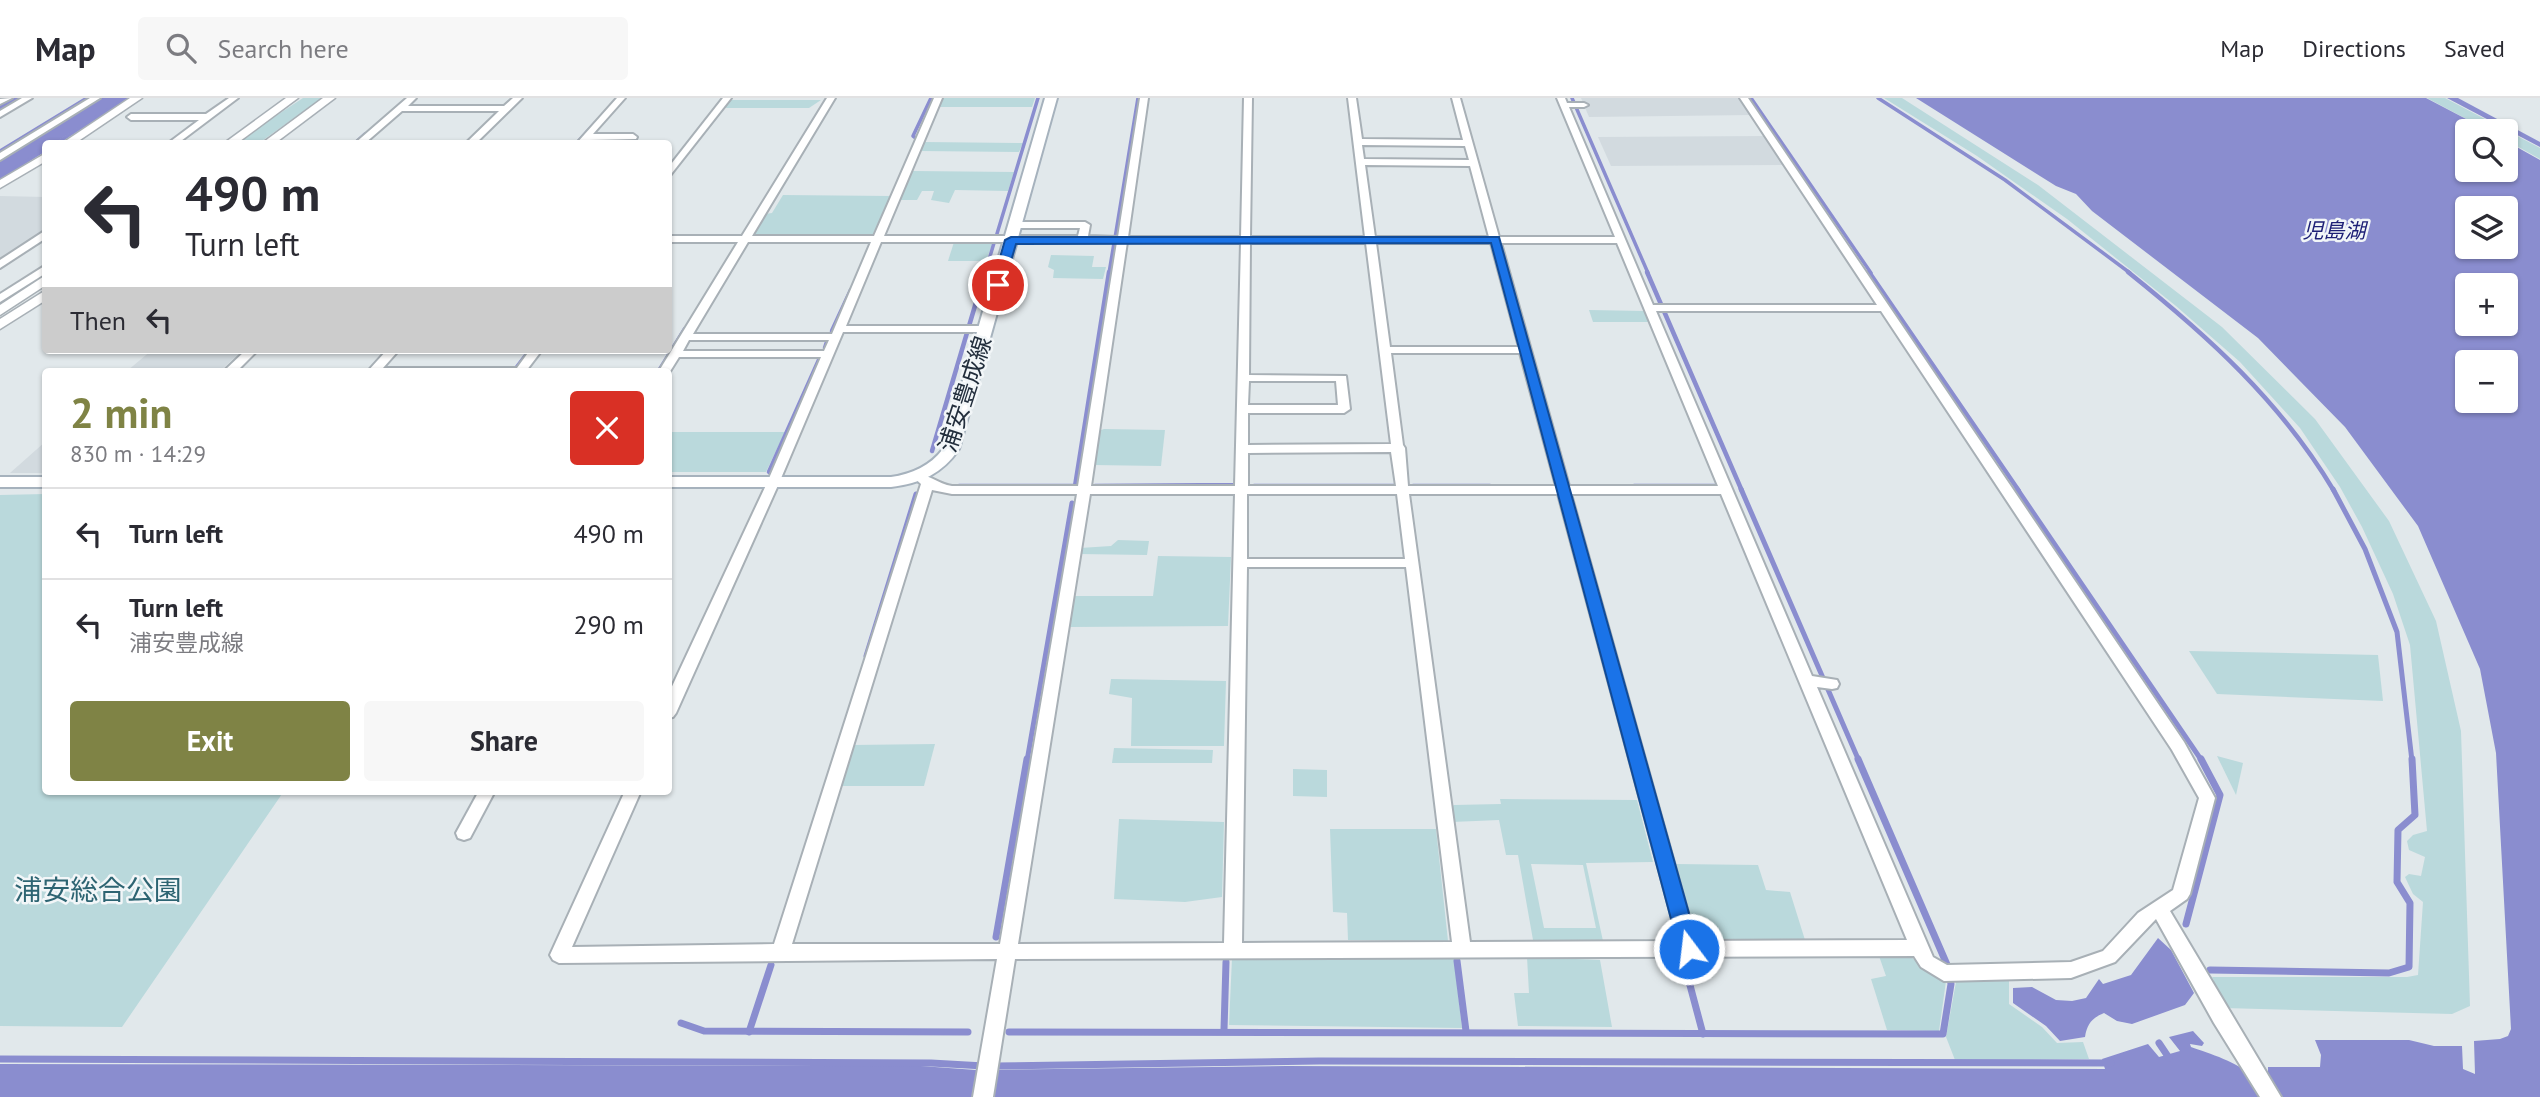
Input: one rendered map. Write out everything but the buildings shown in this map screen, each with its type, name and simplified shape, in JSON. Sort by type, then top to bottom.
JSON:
[{"type":"main road","name":"浦安豊成線","points":[[672,482],[923,480],[944,461],[951,449],[974,329],[1013,233],[1051,98]]},
{"type":"main road","points":[[0,482],[42,482]]},
{"type":"street","points":[[0,103],[8,98]]},
{"type":"street","points":[[0,114],[28,98]]},
{"type":"street","points":[[0,157],[96,98]]},
{"type":"street","points":[[71,140],[137,98]]},
{"type":"street","points":[[176,140],[234,98]]},
{"type":"street","points":[[234,140],[293,98]]},
{"type":"street","points":[[272,140],[330,98]]},
{"type":"street","points":[[363,140],[412,98]]},
{"type":"street","points":[[474,140],[518,98]]},
{"type":"street","points":[[583,140],[621,98]]},
{"type":"street","points":[[672,170],[727,98]]},
{"type":"street","points":[[667,368],[831,98]]},
{"type":"street","points":[[672,704],[773,483],[938,98]]},
{"type":"street","points":[[983,1097],[1084,490],[1144,98]]},
{"type":"street","points":[[1233,950],[1248,98]]},
{"type":"street","points":[[1352,98],[1399,447],[1409,563],[1462,951]]},
{"type":"street","points":[[1456,98],[1689,949]]},
{"type":"street","points":[[1572,103],[1621,240],[1642,270],[1659,308],[1727,490],[1819,682],[1919,948],[1927,962],[1951,973],[2071,970],[2109,957],[2144,918],[2181,894],[2207,798],[2178,746],[1744,98]]},
{"type":"street","points":[[400,108],[504,109]]},
{"type":"street","points":[[131,117],[208,117]]},
{"type":"street","points":[[583,140],[634,137]]},
{"type":"street","points":[[1358,142],[1468,143]]},
{"type":"street","points":[[0,185],[42,159]]},
{"type":"street","points":[[1360,162],[1474,163]]},
{"type":"street","points":[[672,239],[878,240],[1013,233],[1085,225],[1082,240]]},
{"type":"street","points":[[1013,233],[1082,240],[1621,240]]},
{"type":"street","points":[[0,265],[42,236]]},
{"type":"street","points":[[0,299],[42,271]]},
{"type":"street","points":[[0,311],[42,282]]},
{"type":"street","points":[[0,325],[42,297]]},
{"type":"street","points":[[1659,308],[1884,308]]},
{"type":"street","points":[[686,337],[974,329]]},
{"type":"street","points":[[1385,351],[1525,350]]},
{"type":"street","points":[[233,368],[248,354]]},
{"type":"street","points":[[377,368],[389,354]]},
{"type":"street","points":[[522,368],[533,354]]},
{"type":"street","points":[[675,354],[828,354]]},
{"type":"street","points":[[1243,409],[1344,409],[1342,378],[1244,378]]},
{"type":"street","points":[[1242,449],[1399,447]]},
{"type":"street","points":[[781,952],[923,480],[942,489],[1727,490]]},
{"type":"street","points":[[1240,563],[1409,563]]},
{"type":"street","points":[[464,833],[485,795]]},
{"type":"street","points":[[631,795],[559,955],[1919,948]]},
{"type":"street","points":[[2160,910],[2221,1017],[2271,1097]]},
{"type":"shaded area","points":[[1581,98],[1740,98],[1752,115],[1589,117]]},
{"type":"shaded area","points":[[1766,136],[1783,165],[1611,166],[1598,137]]},
{"type":"shaded area","points":[[0,196],[42,197],[42,231],[0,262]]},
{"type":"shaded area","points":[[147,354],[239,354],[223,368],[131,368]]},
{"type":"shaded area","points":[[42,445],[42,473],[10,473]]},
{"type":"green space","points":[[303,98],[322,98],[263,140],[239,140]]},
{"type":"green space","points":[[943,98],[1035,98],[1032,107],[939,107]]},
{"type":"green space","points":[[1884,98],[1902,98],[2038,185],[2222,327],[2315,419],[2389,521],[2436,621],[2461,731],[2470,1006],[2452,1014],[2224,1008],[2207,981],[2214,981],[2212,977],[2418,975],[2423,902],[2413,894],[2405,877],[2409,874],[2421,876],[2425,857],[2409,850],[2407,841],[2413,835],[2427,831],[2410,645],[2393,594],[2340,487],[2300,428],[2240,362],[2176,306],[2067,219],[1977,156]]},
{"type":"green space","points":[[2427,98],[2445,98],[2485,119],[2466,119]]},
{"type":"green space","points":[[730,100],[821,100],[809,108],[724,108]]},
{"type":"green space","points":[[2518,136],[2540,148],[2540,159],[2518,147]]},
{"type":"green space","points":[[924,142],[1023,143],[1019,152],[920,151]]},
{"type":"green space","points":[[913,171],[1014,172],[1008,191],[955,190],[949,203],[931,200],[934,191],[922,191],[917,200],[899,200]]},
{"type":"green space","points":[[783,195],[891,196],[872,236],[751,237],[765,214],[772,213]]},
{"type":"green space","points":[[954,242],[993,242],[986,261],[948,261]]},
{"type":"green space","points":[[1051,255],[1094,256],[1092,267],[1106,267],[1103,279],[1053,278],[1054,270],[1048,267]]},
{"type":"green space","points":[[1589,310],[1645,311],[1648,322],[1593,322]]},
{"type":"green space","points":[[1165,430],[1161,466],[1093,465],[1098,431]]},
{"type":"green space","points":[[672,432],[785,432],[766,472],[672,472]]},
{"type":"green space","name":"浦安総合公園","points":[[42,494],[42,795],[281,795],[122,1027],[0,1026],[0,495]]},
{"type":"green space","points":[[1118,540],[1149,541],[1147,555],[1079,554],[1080,548],[1111,546]]},
{"type":"green space","points":[[1158,556],[1231,557],[1228,626],[1070,627],[1074,596],[1153,596]]},
{"type":"green space","points":[[2189,651],[2378,655],[2383,701],[2217,694]]},
{"type":"green space","points":[[1111,679],[1226,681],[1224,746],[1131,746],[1132,698],[1109,694]]},
{"type":"green space","points":[[935,744],[924,786],[838,786],[852,745]]},
{"type":"green space","points":[[1114,748],[1213,750],[1212,763],[1112,763]]},
{"type":"green space","points":[[2217,756],[2243,763],[2236,795]]},
{"type":"green space","points":[[1293,769],[1327,770],[1327,797],[1293,796]]},
{"type":"green space","points":[[1500,799],[1637,800],[1653,862],[1586,863],[1603,941],[1533,940],[1518,855],[1506,855],[1499,820],[1452,822],[1451,807],[1454,805],[1501,804]],"holes":[[[1531,864],[1583,865],[1596,928],[1544,928]]]},
{"type":"green space","points":[[1119,819],[1224,822],[1222,897],[1185,902],[1114,899]]},
{"type":"green space","points":[[1330,829],[1436,829],[1448,941],[1348,940],[1347,913],[1333,912]]},
{"type":"green space","points":[[1675,864],[1758,865],[1766,890],[1790,892],[1805,940],[1695,940]]},
{"type":"green space","points":[[1879,956],[1911,957],[1940,980],[1946,981],[1939,1031],[1887,1030],[1871,979],[1886,976]]},
{"type":"green space","points":[[1454,957],[1462,1028],[1229,1025],[1232,958]]},
{"type":"green space","points":[[1527,957],[1600,960],[1612,1027],[1518,1026],[1514,993],[1529,993]]},
{"type":"green space","points":[[2009,979],[2009,1004],[2042,1027],[2057,1043],[2083,1042],[2089,1059],[1955,1060],[1946,1037],[1956,982]]},
{"type":"water","points":[[100,98],[126,98],[59,140],[42,140],[42,151],[0,177],[0,160]]},
{"type":"water","name":"児島湖","points":[[1916,98],[2426,98],[2466,119],[2455,119],[2455,182],[2518,182],[2518,148],[2540,160],[2540,1097],[0,1097],[0,1064],[921,1066],[976,1070],[1286,1066],[2105,1069],[2102,1059],[2148,1044],[2159,1057],[2180,1051],[2169,1037],[2193,1031],[2204,1043],[2202,1046],[2190,1044],[2191,1047],[2232,1063],[2250,1076],[2268,1075],[2268,1067],[2320,1067],[2321,1055],[2315,1040],[2409,1040],[2434,1046],[2462,1046],[2463,1069],[2475,1074],[2474,1041],[2500,1039],[2508,1036],[2511,1029],[2496,753],[2480,669],[2418,526],[2345,427],[2258,338],[2092,211],[2076,194],[2056,186]]},
{"type":"water","points":[[2447,98],[2458,98],[2497,119],[2487,119]]},
{"type":"water","points":[[2518,130],[2540,142],[2540,147],[2518,135]]},
{"type":"water","points":[[2158,938],[2171,950],[2194,993],[2185,1005],[2132,1024],[2117,1021],[2104,1013],[2091,1022],[2085,1037],[2060,1041],[2046,1026],[2013,1003],[2013,988],[2032,987],[2056,1000],[2086,998],[2099,979],[2103,984],[2131,975]]},
{"type":"waterway","points":[[0,109],[19,98]]},
{"type":"waterway","points":[[0,151],[87,98]]},
{"type":"waterway","points":[[61,140],[127,98]]},
{"type":"waterway","points":[[915,144],[917,139],[913,136],[931,98]]},
{"type":"waterway","points":[[996,237],[1038,98]]},
{"type":"waterway","points":[[1115,238],[1138,98]]},
{"type":"waterway","points":[[1572,98],[1648,273]]},
{"type":"waterway","points":[[1751,98],[1871,273]]},
{"type":"waterway","points":[[1878,98],[2005,180],[2130,273]]},
{"type":"waterway","points":[[580,140],[595,123]]},
{"type":"waterway","points":[[358,140],[365,134]]},
{"type":"waterway","points":[[0,178],[42,152]]},
{"type":"waterway","points":[[985,273],[994,243]]},
{"type":"waterway","points":[[1109,273],[1114,243]]},
{"type":"waterway","points":[[932,451],[985,272]]},
{"type":"waterway","points":[[959,486],[1075,486],[1109,272]]},
{"type":"waterway","points":[[1647,272],[1742,491]]},
{"type":"waterway","points":[[1869,272],[2019,491]]},
{"type":"waterway","points":[[2128,272],[2214,346],[2267,399],[2291,428],[2334,491]]},
{"type":"waterway","points":[[832,331],[851,290]]},
{"type":"waterway","points":[[672,350],[685,329]]},
{"type":"waterway","points":[[825,348],[827,342]]},
{"type":"waterway","points":[[517,367],[527,354]]},
{"type":"waterway","points":[[661,368],[670,354]]},
{"type":"waterway","points":[[769,472],[819,360]]},
{"type":"waterway","points":[[1095,486],[1236,485],[1236,479]]},
{"type":"waterway","points":[[1254,486],[1397,486],[1397,482]]},
{"type":"waterway","points":[[1413,486],[1490,486]]},
{"type":"waterway","points":[[1634,486],[1715,486]]},
{"type":"waterway","points":[[1741,489],[1859,761]]},
{"type":"waterway","points":[[2017,489],[2202,761]]},
{"type":"waterway","points":[[2333,489],[2365,549],[2397,632],[2412,761]]},
{"type":"waterway","points":[[866,656],[916,494]]},
{"type":"waterway","points":[[1027,761],[1072,503]]},
{"type":"waterway","points":[[996,937],[1027,759]]},
{"type":"waterway","points":[[1703,1033],[1943,1034],[1951,984],[1948,967],[1858,759]]},
{"type":"waterway","points":[[2186,924],[2220,795],[2201,759]]},
{"type":"waterway","points":[[2210,970],[2389,973],[2409,967],[2410,903],[2397,882],[2398,830],[2415,815],[2412,759]]},
{"type":"waterway","points":[[1683,959],[1703,1033]]},
{"type":"waterway","points":[[1457,961],[1466,1031]]},
{"type":"waterway","points":[[1224,1030],[1226,962]]},
{"type":"waterway","points":[[749,1031],[771,965]]},
{"type":"waterway","points":[[681,1023],[704,1031],[749,1031]]},
{"type":"waterway","points":[[749,1031],[968,1032]]},
{"type":"waterway","points":[[1009,1032],[1703,1033]]},
{"type":"waterway","points":[[2159,1043],[2169,1058]]},
{"type":"waterway","points":[[0,1059],[931,1063],[984,1066]]},
{"type":"waterway","points":[[994,1066],[1319,1061],[2111,1063]]},
{"type":"route","points":[[998,285],[1011,240],[1495,240],[1689,949]]}]
